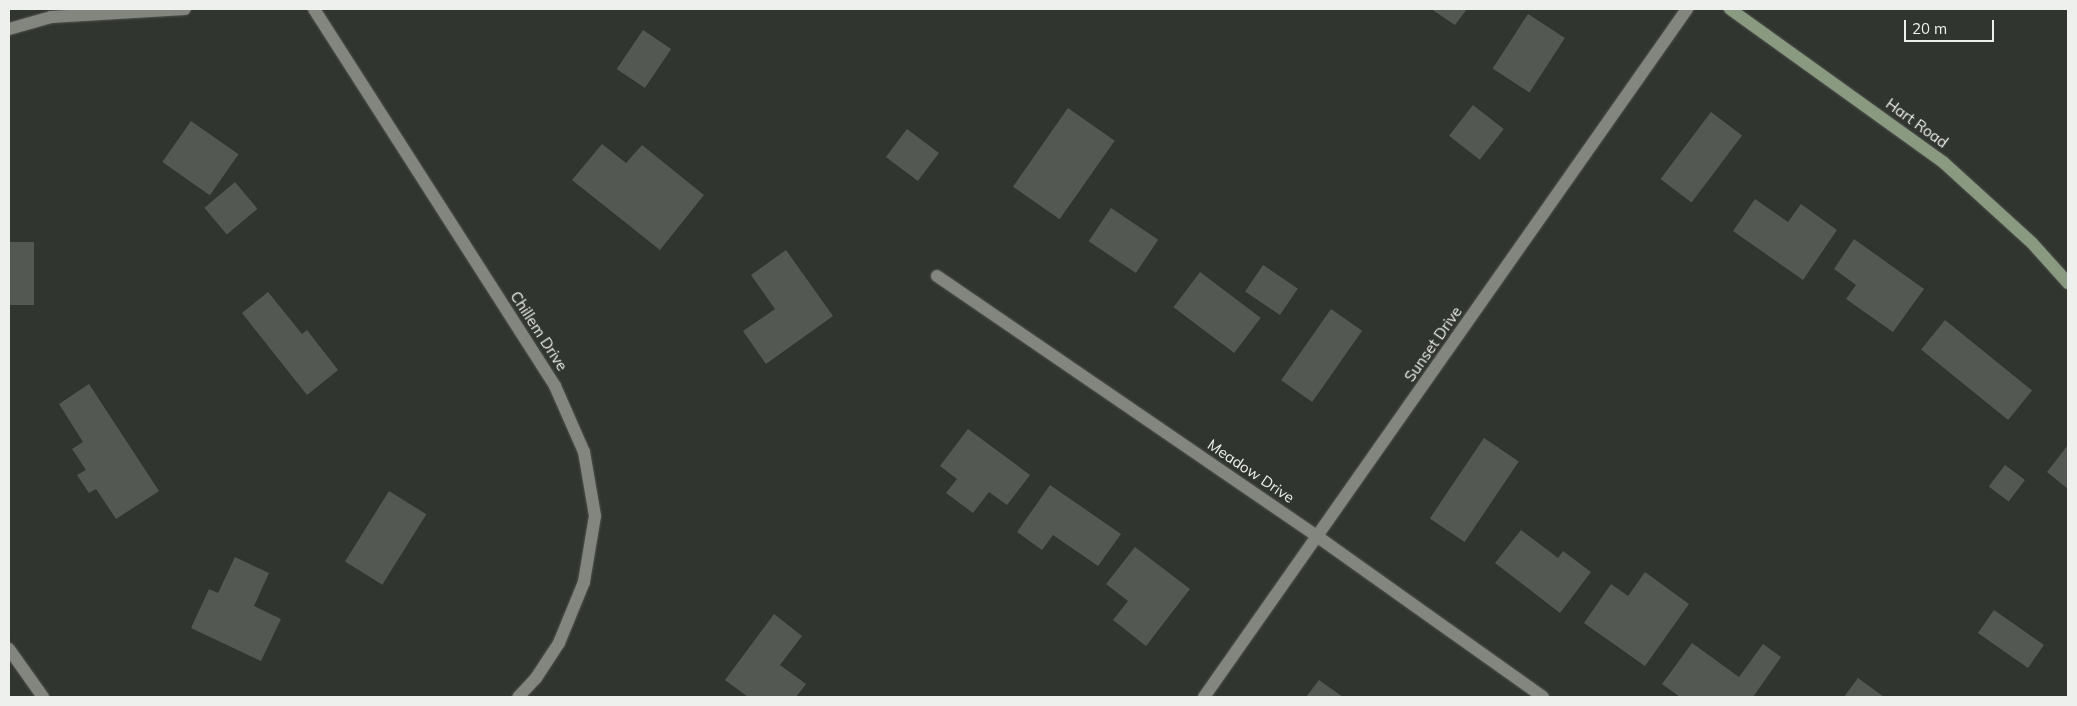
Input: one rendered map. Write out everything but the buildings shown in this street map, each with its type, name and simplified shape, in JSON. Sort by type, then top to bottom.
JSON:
[{"type":"street","points":[[9,29],[51,18],[186,9]]},
{"type":"street","name":"Chillem Drive","points":[[314,9],[555,386],[584,452],[595,516],[584,582],[559,643],[536,678],[518,697]]},
{"type":"street","name":"Sunset Drive","points":[[1204,697],[1687,9]]},
{"type":"street","name":"Hart Road","points":[[1730,9],[1943,162],[2032,243],[2068,283]]},
{"type":"street","name":"Meadow Drive","points":[[937,276],[1318,537],[1543,697]]},
{"type":"street","points":[[9,649],[43,697]]}]
